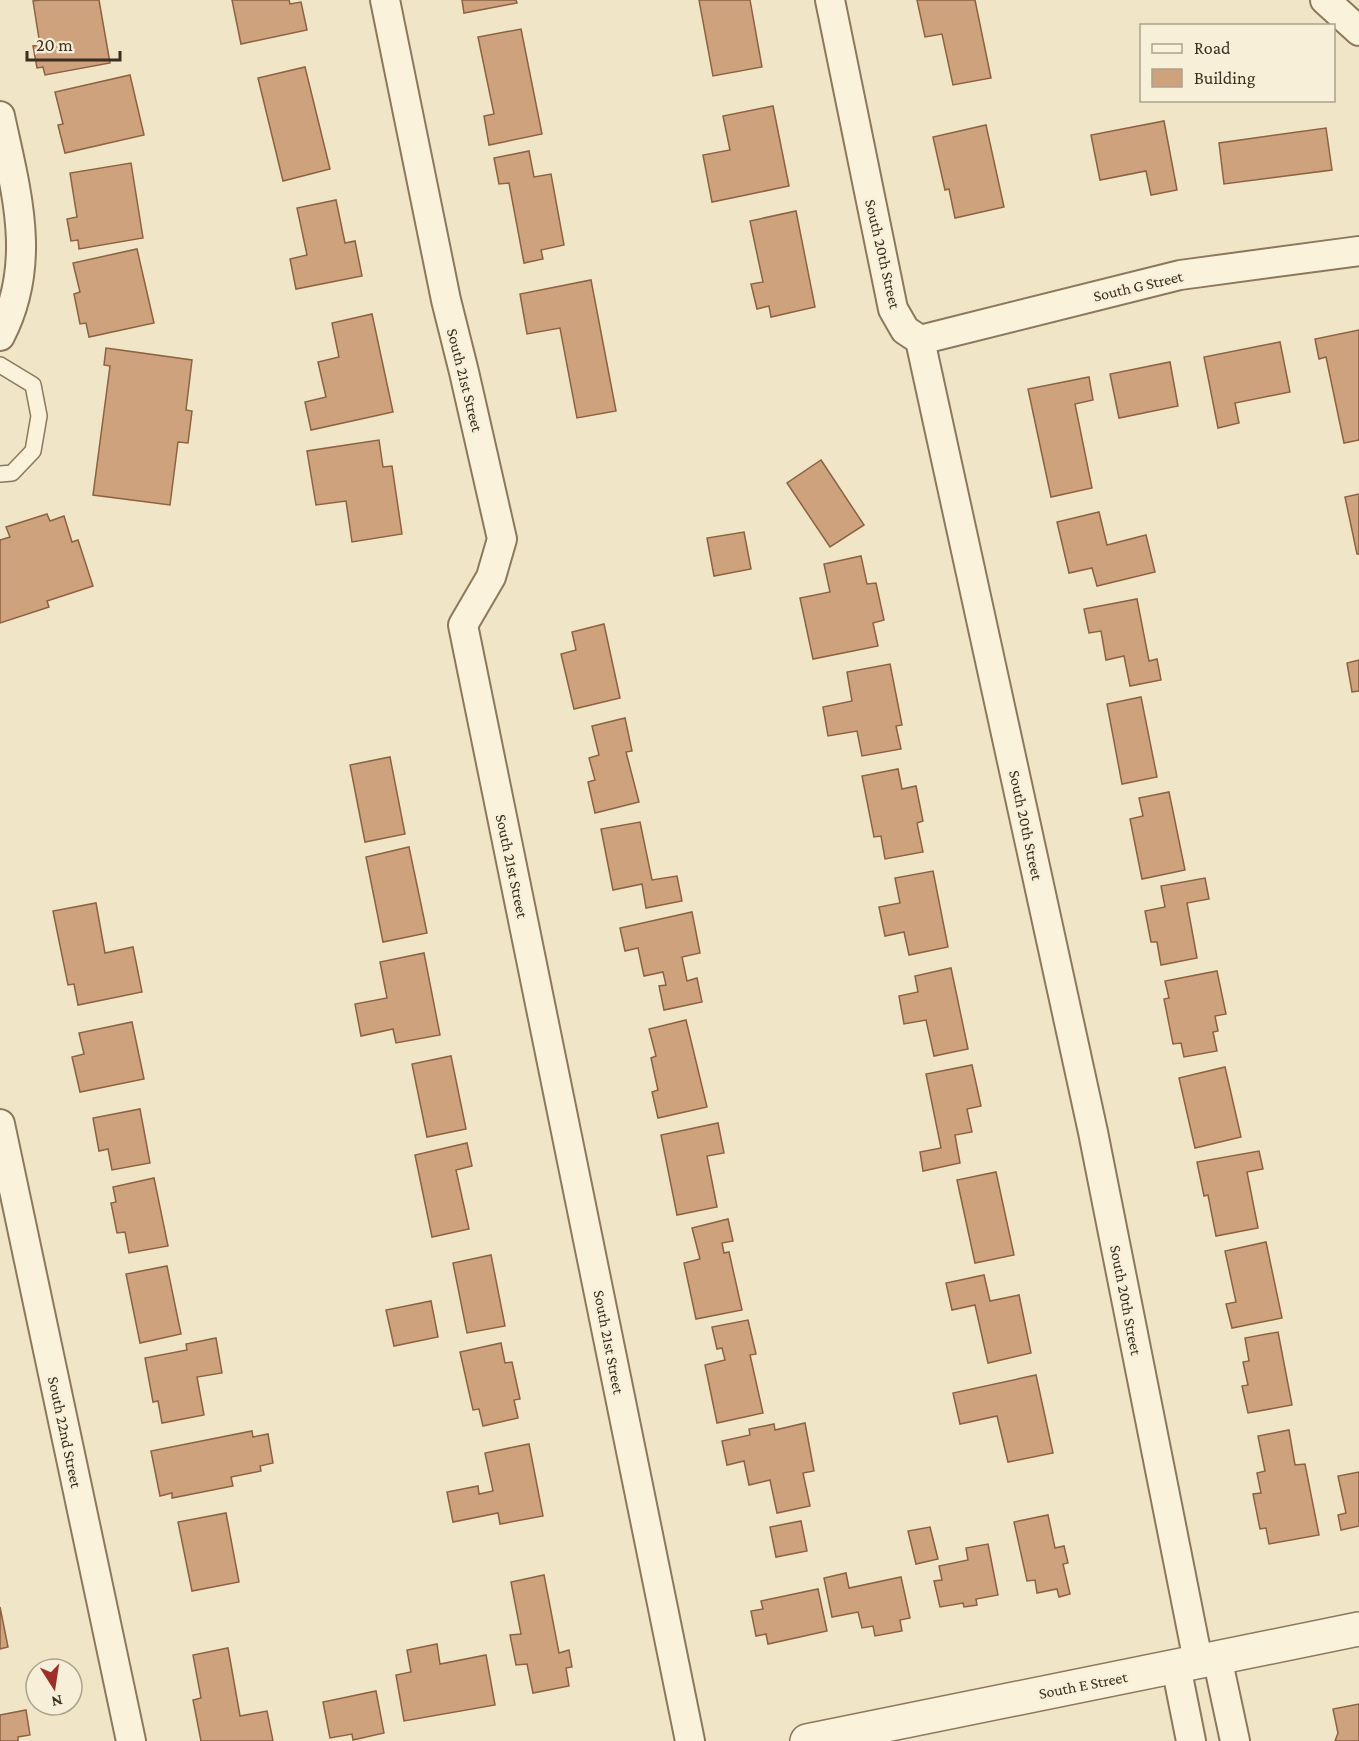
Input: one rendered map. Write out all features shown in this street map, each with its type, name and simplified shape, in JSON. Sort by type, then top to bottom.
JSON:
[{"type":"street","name":"South 21st Street","points":[[385,0],[446,300],[502,539],[491,577],[463,625],[690,1741]]},
{"type":"street","name":"South 20th Street","points":[[830,0],[892,309],[905,330],[920,340],[1093,1132],[1197,1662],[1235,1741]]},
{"type":"street","points":[[1325,0],[1359,31]]},
{"type":"street","points":[[0,116],[18,198],[22,246],[18,286],[6,325],[0,336]]},
{"type":"street","name":"South G Street","points":[[920,340],[1180,275],[1359,251]]},
{"type":"street","name":"South 22nd Street","points":[[0,1124],[130,1741]]},
{"type":"street","name":"South E Street","points":[[807,1741],[1359,1629]]},
{"type":"street","name":"South 20th Street","points":[[1191,1741],[1197,1662]]},
{"type":"lane","points":[[0,365],[33,385],[39,416],[33,451],[12,473],[0,474]]},
{"type":"building","points":[[99,0],[110,63],[45,75],[43,67],[37,68],[33,46],[40,45],[33,1]]},
{"type":"building","points":[[232,0],[289,0],[290,4],[301,2],[307,30],[241,44]]},
{"type":"building","points":[[462,0],[516,0],[517,3],[464,13]]},
{"type":"building","points":[[699,0],[750,0],[762,67],[713,76]]},
{"type":"building","points":[[917,0],[975,0],[991,78],[953,85],[942,34],[925,37]]},
{"type":"building","points":[[521,29],[542,134],[489,145],[484,116],[494,114],[478,37]]},
{"type":"building","points":[[305,67],[330,169],[283,181],[258,78]]},
{"type":"building","points":[[130,75],[144,135],[65,153],[58,125],[63,124],[55,92]]},
{"type":"building","points":[[773,106],[789,186],[712,202],[703,155],[730,150],[723,116]]},
{"type":"building","points":[[1164,121],[1177,190],[1151,195],[1146,171],[1100,180],[1091,135]]},
{"type":"building","points":[[986,125],[1004,207],[955,218],[949,189],[945,190],[933,137]]},
{"type":"building","points":[[1326,128],[1332,170],[1224,184],[1219,143]]},
{"type":"building","points":[[529,151],[534,177],[551,174],[564,245],[541,250],[543,259],[524,263],[509,183],[499,184],[494,158]]},
{"type":"building","points":[[131,163],[143,238],[79,249],[78,240],[71,241],[67,219],[77,217],[70,173]]},
{"type":"building","points":[[336,200],[345,243],[355,241],[362,276],[296,289],[290,259],[307,255],[297,208]]},
{"type":"building","points":[[796,211],[815,307],[771,317],[769,306],[757,309],[751,284],[763,282],[750,221]]},
{"type":"building","points":[[137,249],[154,323],[89,337],[86,323],[80,324],[74,294],[80,292],[73,263]]},
{"type":"building","points":[[591,280],[616,411],[577,418],[560,328],[527,334],[520,294]]},
{"type":"building","points":[[372,314],[393,412],[311,430],[305,402],[326,397],[318,362],[339,357],[332,323]]},
{"type":"building","points":[[1359,330],[1359,440],[1344,443],[1326,357],[1319,359],[1315,339]]},
{"type":"building","points":[[1280,342],[1290,392],[1235,403],[1239,423],[1218,428],[1204,357]]},
{"type":"building","points":[[106,348],[192,360],[186,410],[192,411],[188,443],[178,442],[170,505],[93,495],[110,366],[104,365]]},
{"type":"building","points":[[1170,362],[1178,406],[1119,418],[1110,374]]},
{"type":"building","points":[[1089,377],[1093,400],[1075,404],[1092,488],[1051,497],[1028,389]]},
{"type":"building","points":[[379,440],[383,467],[392,466],[402,534],[352,542],[346,501],[316,505],[307,451]]},
{"type":"building","points":[[821,460],[864,525],[830,547],[787,483]]},
{"type":"building","points":[[1359,494],[1359,554],[1357,554],[1345,497]]},
{"type":"building","points":[[1099,512],[1107,545],[1146,535],[1155,572],[1097,586],[1092,568],[1069,573],[1057,522]]},
{"type":"building","points":[[47,514],[50,521],[64,516],[72,542],[78,540],[93,586],[47,601],[49,607],[0,623],[0,540],[10,537],[6,527]]},
{"type":"building","points":[[744,532],[751,569],[714,576],[707,538]]},
{"type":"building","points":[[861,556],[867,584],[876,583],[884,620],[873,623],[878,646],[813,659],[800,598],[830,592],[824,564]]},
{"type":"building","points":[[1137,599],[1149,661],[1157,659],[1161,680],[1130,686],[1124,656],[1106,660],[1101,631],[1089,633],[1084,609]]},
{"type":"building","points":[[604,624],[620,698],[574,709],[561,654],[576,650],[572,632]]},
{"type":"building","points":[[1359,660],[1359,691],[1352,692],[1347,663]]},
{"type":"building","points":[[890,664],[902,725],[896,726],[901,749],[862,756],[857,731],[828,736],[823,707],[852,701],[847,672]]},
{"type":"building","points":[[1141,697],[1157,777],[1122,784],[1107,704]]},
{"type":"building","points":[[625,718],[632,751],[626,752],[639,802],[595,813],[588,782],[595,780],[589,758],[599,755],[592,726]]},
{"type":"building","points":[[390,757],[405,834],[365,842],[350,765]]},
{"type":"building","points":[[898,769],[902,789],[916,786],[923,821],[917,823],[923,852],[885,859],[881,836],[874,837],[862,776]]},
{"type":"building","points":[[1169,792],[1185,870],[1142,879],[1130,819],[1143,816],[1139,798]]},
{"type":"building","points":[[640,822],[652,880],[677,876],[682,901],[646,908],[642,884],[613,890],[601,829]]},
{"type":"building","points":[[409,847],[427,933],[383,942],[366,857]]},
{"type":"building","points":[[933,871],[948,947],[909,955],[904,932],[885,936],[879,907],[900,903],[895,878]]},
{"type":"building","points":[[1205,878],[1209,899],[1187,903],[1197,958],[1161,965],[1157,942],[1151,942],[1145,911],[1165,907],[1161,886]]},
{"type":"building","points":[[96,903],[105,953],[133,947],[142,992],[78,1005],[74,984],[68,985],[53,911]]},
{"type":"building","points":[[692,912],[700,953],[682,957],[687,981],[697,978],[702,1002],[664,1010],[659,986],[666,985],[663,972],[644,976],[638,948],[625,951],[620,928]]},
{"type":"building","points":[[424,953],[440,1035],[396,1043],[393,1029],[361,1036],[355,1004],[387,998],[380,962]]},
{"type":"building","points":[[951,968],[968,1049],[934,1056],[926,1020],[904,1024],[899,996],[918,992],[915,976]]},
{"type":"building","points":[[1217,971],[1226,1014],[1215,1016],[1218,1031],[1213,1032],[1217,1051],[1184,1057],[1181,1043],[1173,1044],[1164,999],[1169,998],[1165,981]]},
{"type":"building","points":[[686,1020],[707,1107],[658,1118],[652,1092],[658,1090],[651,1058],[656,1056],[649,1029]]},
{"type":"building","points":[[132,1022],[144,1079],[80,1092],[72,1057],[84,1054],[79,1033]]},
{"type":"building","points":[[451,1056],[466,1129],[427,1137],[412,1064]]},
{"type":"building","points":[[972,1065],[981,1106],[967,1109],[972,1132],[955,1135],[960,1163],[923,1171],[920,1152],[941,1148],[926,1074]]},
{"type":"building","points":[[1225,1067],[1241,1137],[1195,1148],[1179,1078]]},
{"type":"building","points":[[140,1109],[150,1163],[112,1170],[108,1149],[99,1151],[93,1118]]},
{"type":"building","points":[[718,1123],[724,1153],[707,1156],[717,1207],[677,1215],[661,1135]]},
{"type":"building","points":[[467,1143],[472,1166],[456,1170],[469,1229],[432,1237],[415,1155]]},
{"type":"building","points":[[1259,1151],[1263,1169],[1247,1172],[1258,1228],[1216,1236],[1208,1195],[1204,1196],[1197,1162]]},
{"type":"building","points":[[996,1172],[1014,1255],[975,1263],[957,1180]]},
{"type":"building","points":[[154,1178],[168,1246],[129,1253],[125,1232],[117,1233],[111,1203],[116,1202],[113,1187]]},
{"type":"building","points":[[728,1219],[733,1241],[722,1243],[724,1253],[729,1252],[742,1310],[696,1319],[684,1263],[700,1259],[692,1228]]},
{"type":"building","points":[[1266,1242],[1282,1318],[1232,1328],[1226,1304],[1236,1302],[1225,1251]]},
{"type":"building","points":[[491,1255],[505,1326],[467,1333],[453,1263]]},
{"type":"building","points":[[167,1266],[181,1334],[140,1343],[126,1274]]},
{"type":"building","points":[[984,1275],[990,1301],[1019,1295],[1031,1353],[988,1363],[975,1305],[952,1310],[946,1283]]},
{"type":"building","points":[[431,1301],[438,1337],[394,1346],[386,1310]]},
{"type":"building","points":[[748,1320],[756,1354],[750,1355],[763,1413],[717,1423],[705,1365],[725,1360],[722,1348],[717,1349],[712,1327]]},
{"type":"building","points":[[1278,1332],[1292,1405],[1248,1413],[1242,1386],[1248,1385],[1243,1362],[1249,1361],[1245,1338]]},
{"type":"building","points":[[216,1338],[222,1373],[197,1377],[204,1415],[162,1423],[158,1401],[153,1402],[145,1358],[187,1350],[186,1344]]},
{"type":"building","points":[[501,1343],[505,1363],[512,1362],[520,1399],[514,1400],[518,1418],[483,1426],[479,1409],[473,1410],[460,1352]]},
{"type":"building","points":[[1036,1375],[1053,1453],[1008,1462],[997,1416],[960,1424],[953,1393]]},
{"type":"building","points":[[805,1423],[814,1471],[803,1473],[810,1506],[777,1513],[770,1480],[749,1485],[744,1461],[727,1465],[722,1441],[750,1435],[749,1429],[774,1424],[775,1430]]},
{"type":"building","points":[[1289,1430],[1295,1465],[1305,1464],[1319,1535],[1269,1544],[1266,1528],[1260,1529],[1253,1494],[1261,1493],[1257,1473],[1265,1471],[1258,1436]]},
{"type":"building","points":[[252,1431],[253,1437],[268,1434],[273,1463],[260,1466],[261,1471],[231,1477],[233,1486],[172,1498],[172,1493],[160,1496],[151,1451]]},
{"type":"building","points":[[529,1444],[543,1516],[500,1524],[498,1513],[453,1522],[447,1492],[478,1486],[479,1494],[493,1491],[485,1453]]},
{"type":"building","points":[[1359,1472],[1359,1526],[1341,1530],[1338,1515],[1346,1513],[1338,1476]]},
{"type":"building","points":[[226,1513],[239,1582],[192,1591],[178,1522]]},
{"type":"building","points":[[1048,1515],[1055,1548],[1064,1546],[1068,1563],[1063,1564],[1070,1594],[1059,1597],[1057,1589],[1037,1593],[1035,1580],[1027,1581],[1014,1522]]},
{"type":"building","points":[[801,1521],[807,1551],[776,1557],[770,1527]]},
{"type":"building","points":[[930,1527],[938,1559],[916,1564],[908,1531]]},
{"type":"building","points":[[988,1544],[998,1595],[976,1599],[977,1605],[964,1607],[963,1603],[940,1607],[934,1581],[942,1580],[939,1566],[968,1560],[966,1548]]},
{"type":"building","points":[[846,1573],[849,1588],[901,1577],[910,1618],[900,1620],[902,1631],[875,1636],[873,1626],[862,1628],[858,1612],[832,1617],[824,1578]]},
{"type":"building","points":[[544,1575],[559,1653],[569,1650],[572,1667],[566,1668],[569,1686],[533,1693],[527,1664],[516,1665],[510,1635],[521,1634],[511,1582]]},
{"type":"building","points":[[818,1589],[827,1631],[768,1644],[766,1634],[756,1636],[751,1611],[763,1609],[761,1601]]},
{"type":"building","points":[[0,1607],[8,1647],[0,1649]]},
{"type":"building","points":[[437,1644],[440,1664],[486,1655],[495,1705],[404,1721],[396,1675],[411,1672],[407,1650]]},
{"type":"building","points":[[228,1648],[240,1716],[267,1711],[273,1741],[201,1741],[193,1700],[201,1698],[193,1655]]},
{"type":"building","points":[[376,1691],[384,1733],[353,1740],[352,1734],[330,1738],[323,1702]]},
{"type":"building","points":[[1359,1704],[1359,1741],[1335,1741],[1338,1733],[1333,1709]]},
{"type":"building","points":[[24,1710],[30,1735],[18,1737],[18,1741],[0,1741],[0,1715]]}]
